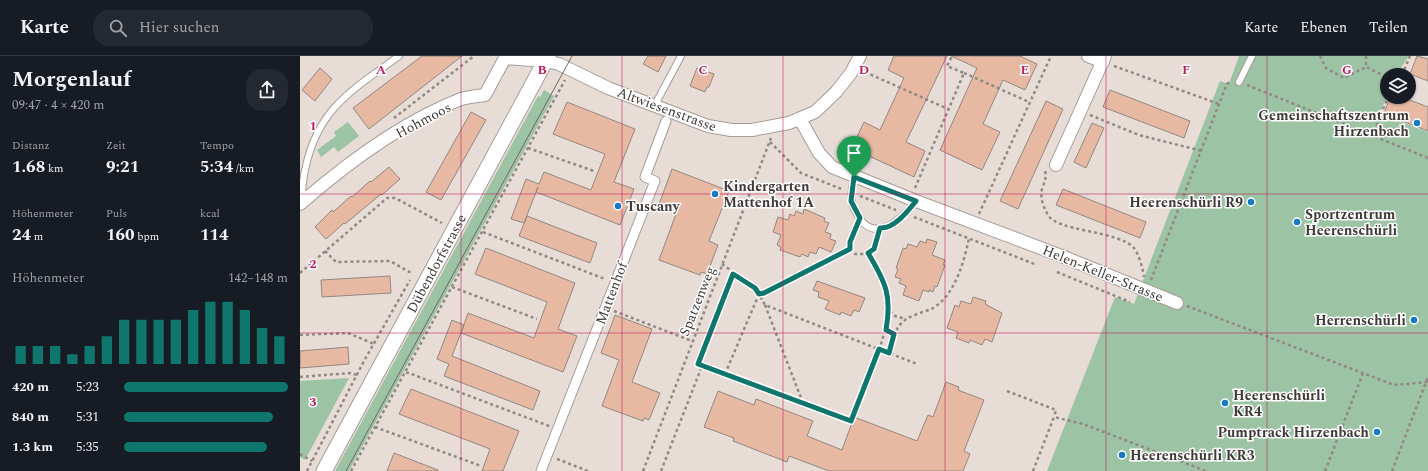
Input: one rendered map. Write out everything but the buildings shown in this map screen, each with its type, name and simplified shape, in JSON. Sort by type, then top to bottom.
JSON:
[{"type":"street","name":"Altwiesenstrasse","points":[[547,59],[608,88],[657,107],[708,126],[731,130],[771,127],[800,119],[815,112],[836,92],[851,74],[860,56]]},
{"type":"street","points":[[1056,164],[1105,61],[1088,56]]},
{"type":"street","name":"Hohmoos","points":[[301,203],[370,149],[428,115],[462,99],[485,94],[505,58],[547,59]]},
{"type":"street","name":"Dübendorfstrasse","points":[[324,471],[547,59]]},
{"type":"street","name":"Helen-Keller-Strasse","points":[[800,119],[819,153],[832,167],[854,177],[915,196],[1177,303]]},
{"type":"street","name":"Mattenhof","points":[[541,471],[656,181],[645,177],[666,121]]},
{"type":"lane","points":[[301,203],[301,190],[309,153],[320,125],[329,112],[348,93],[399,56]]},
{"type":"lane","points":[[657,107],[658,99],[681,56]]},
{"type":"lane","points":[[1239,82],[1252,56]]},
{"type":"lane","points":[[854,177],[851,201],[862,223],[874,228],[885,228],[906,214],[915,196]]},
{"type":"path","points":[[389,121],[474,56]]},
{"type":"path","points":[[952,56],[947,66],[1030,102]]},
{"type":"path","points":[[978,216],[1051,56]]},
{"type":"path","points":[[1320,56],[1326,68],[1344,78],[1366,67]]},
{"type":"path","points":[[1366,56],[1366,67]]},
{"type":"path","points":[[1405,68],[1410,56]]},
{"type":"path","points":[[1105,61],[1218,104]]},
{"type":"path","points":[[1366,67],[1380,74]]},
{"type":"path","points":[[863,72],[948,109]]},
{"type":"path","points":[[915,196],[948,109],[964,73]]},
{"type":"path","points":[[351,471],[565,80],[570,78]]},
{"type":"path","points":[[1150,282],[1202,151],[1218,104],[1227,84],[1232,81],[1239,82],[1372,137],[1428,158]]},
{"type":"path","points":[[1372,137],[1385,104]]},
{"type":"path","points":[[1088,110],[1087,113],[1127,130],[1202,151]]},
{"type":"path","name":"Spatzenweg","points":[[643,471],[771,138]]},
{"type":"path","points":[[528,148],[594,171]]},
{"type":"path","points":[[1045,171],[1047,177],[1042,190],[1042,201],[1048,216],[1058,224],[1092,231],[1127,243],[1135,249],[1144,280]]},
{"type":"path","points":[[300,273],[387,198],[395,198],[442,223]]},
{"type":"path","points":[[860,218],[850,242],[850,249],[855,254],[868,253],[874,249],[880,228]]},
{"type":"path","points":[[483,232],[616,283]]},
{"type":"path","points":[[889,353],[894,334],[902,321],[933,308],[946,297],[963,265],[969,238]]},
{"type":"path","points":[[725,374],[759,294],[850,249]]},
{"type":"path","points":[[325,251],[336,262],[390,261],[413,274]]},
{"type":"path","points":[[733,274],[698,364],[851,421],[886,330],[889,311],[888,293],[880,273],[868,253]]},
{"type":"path","points":[[722,264],[733,274],[755,288],[759,294],[803,403]]},
{"type":"path","points":[[1057,272],[1130,302]]},
{"type":"path","points":[[452,287],[537,319]]},
{"type":"path","name":"Helen-Keller-Strasse","points":[[1177,303],[1394,385],[1427,382]]},
{"type":"path","points":[[765,306],[917,364]]},
{"type":"path","points":[[606,308],[692,341]]},
{"type":"path","points":[[889,311],[895,316],[906,319]]},
{"type":"path","points":[[886,330],[894,334]]},
{"type":"path","points":[[300,335],[348,333],[374,344]]},
{"type":"path","points":[[661,471],[702,366]]},
{"type":"path","points":[[406,372],[558,429]]},
{"type":"path","points":[[300,377],[350,373],[357,375]]},
{"type":"path","points":[[1325,471],[1363,373]]},
{"type":"path","points":[[1392,471],[1428,377]]},
{"type":"path","points":[[1007,391],[1056,410],[1033,471]]},
{"type":"path","points":[[1054,417],[1083,424],[1206,471]]},
{"type":"path","points":[[375,427],[481,466]]},
{"type":"path","points":[[300,454],[312,461]]},
{"type":"path","points":[[548,455],[588,471]]},
{"type":"green space","name":"Sportzentrum Heerenschürli","points":[[1239,56],[1409,56],[1401,68],[1380,68],[1380,104],[1384,104],[1380,114],[1428,132],[1428,471],[1047,471],[1115,297],[1134,304],[1220,81],[1229,84]]},
{"type":"green space","points":[[544,90],[554,96],[349,471],[335,471],[538,96],[540,97]]},
{"type":"green space","points":[[348,122],[359,136],[338,152],[334,147],[321,157],[317,150],[336,136],[334,132]]},
{"type":"green space","points":[[349,378],[305,460],[300,457],[300,381]]},
{"type":"tram line","points":[[346,471],[572,56]]},
{"type":"place","name":"Gemeinschaftszentrum Hirzenbach","points":[[1417,123]]},
{"type":"place","name":"Kindergarten Mattenhof 1A","points":[[715,194]]},
{"type":"place","name":"Heerenschürli R9","points":[[1251,202]]},
{"type":"place","name":"Tuscany","points":[[618,206]]},
{"type":"place","name":"Sportzentrum Heerenschürli","points":[[1297,222]]},
{"type":"place","name":"Herrenschürli","points":[[1414,320]]},
{"type":"place","name":"Heerenschürli KR4","points":[[1225,403]]},
{"type":"place","name":"Pumptrack Hirzenbach","points":[[1377,432]]},
{"type":"place","name":"Heerenschürli KR3","points":[[1122,455]]},
{"type":"route","points":[[854,177],[916,201],[906,214],[885,228],[880,228],[874,249],[868,253],[880,273],[888,293],[889,311],[886,330],[894,334],[889,353],[879,349],[851,421],[698,364],[733,274],[755,288],[759,294],[764,293],[850,249],[850,242],[860,218],[851,201],[854,177]]}]
